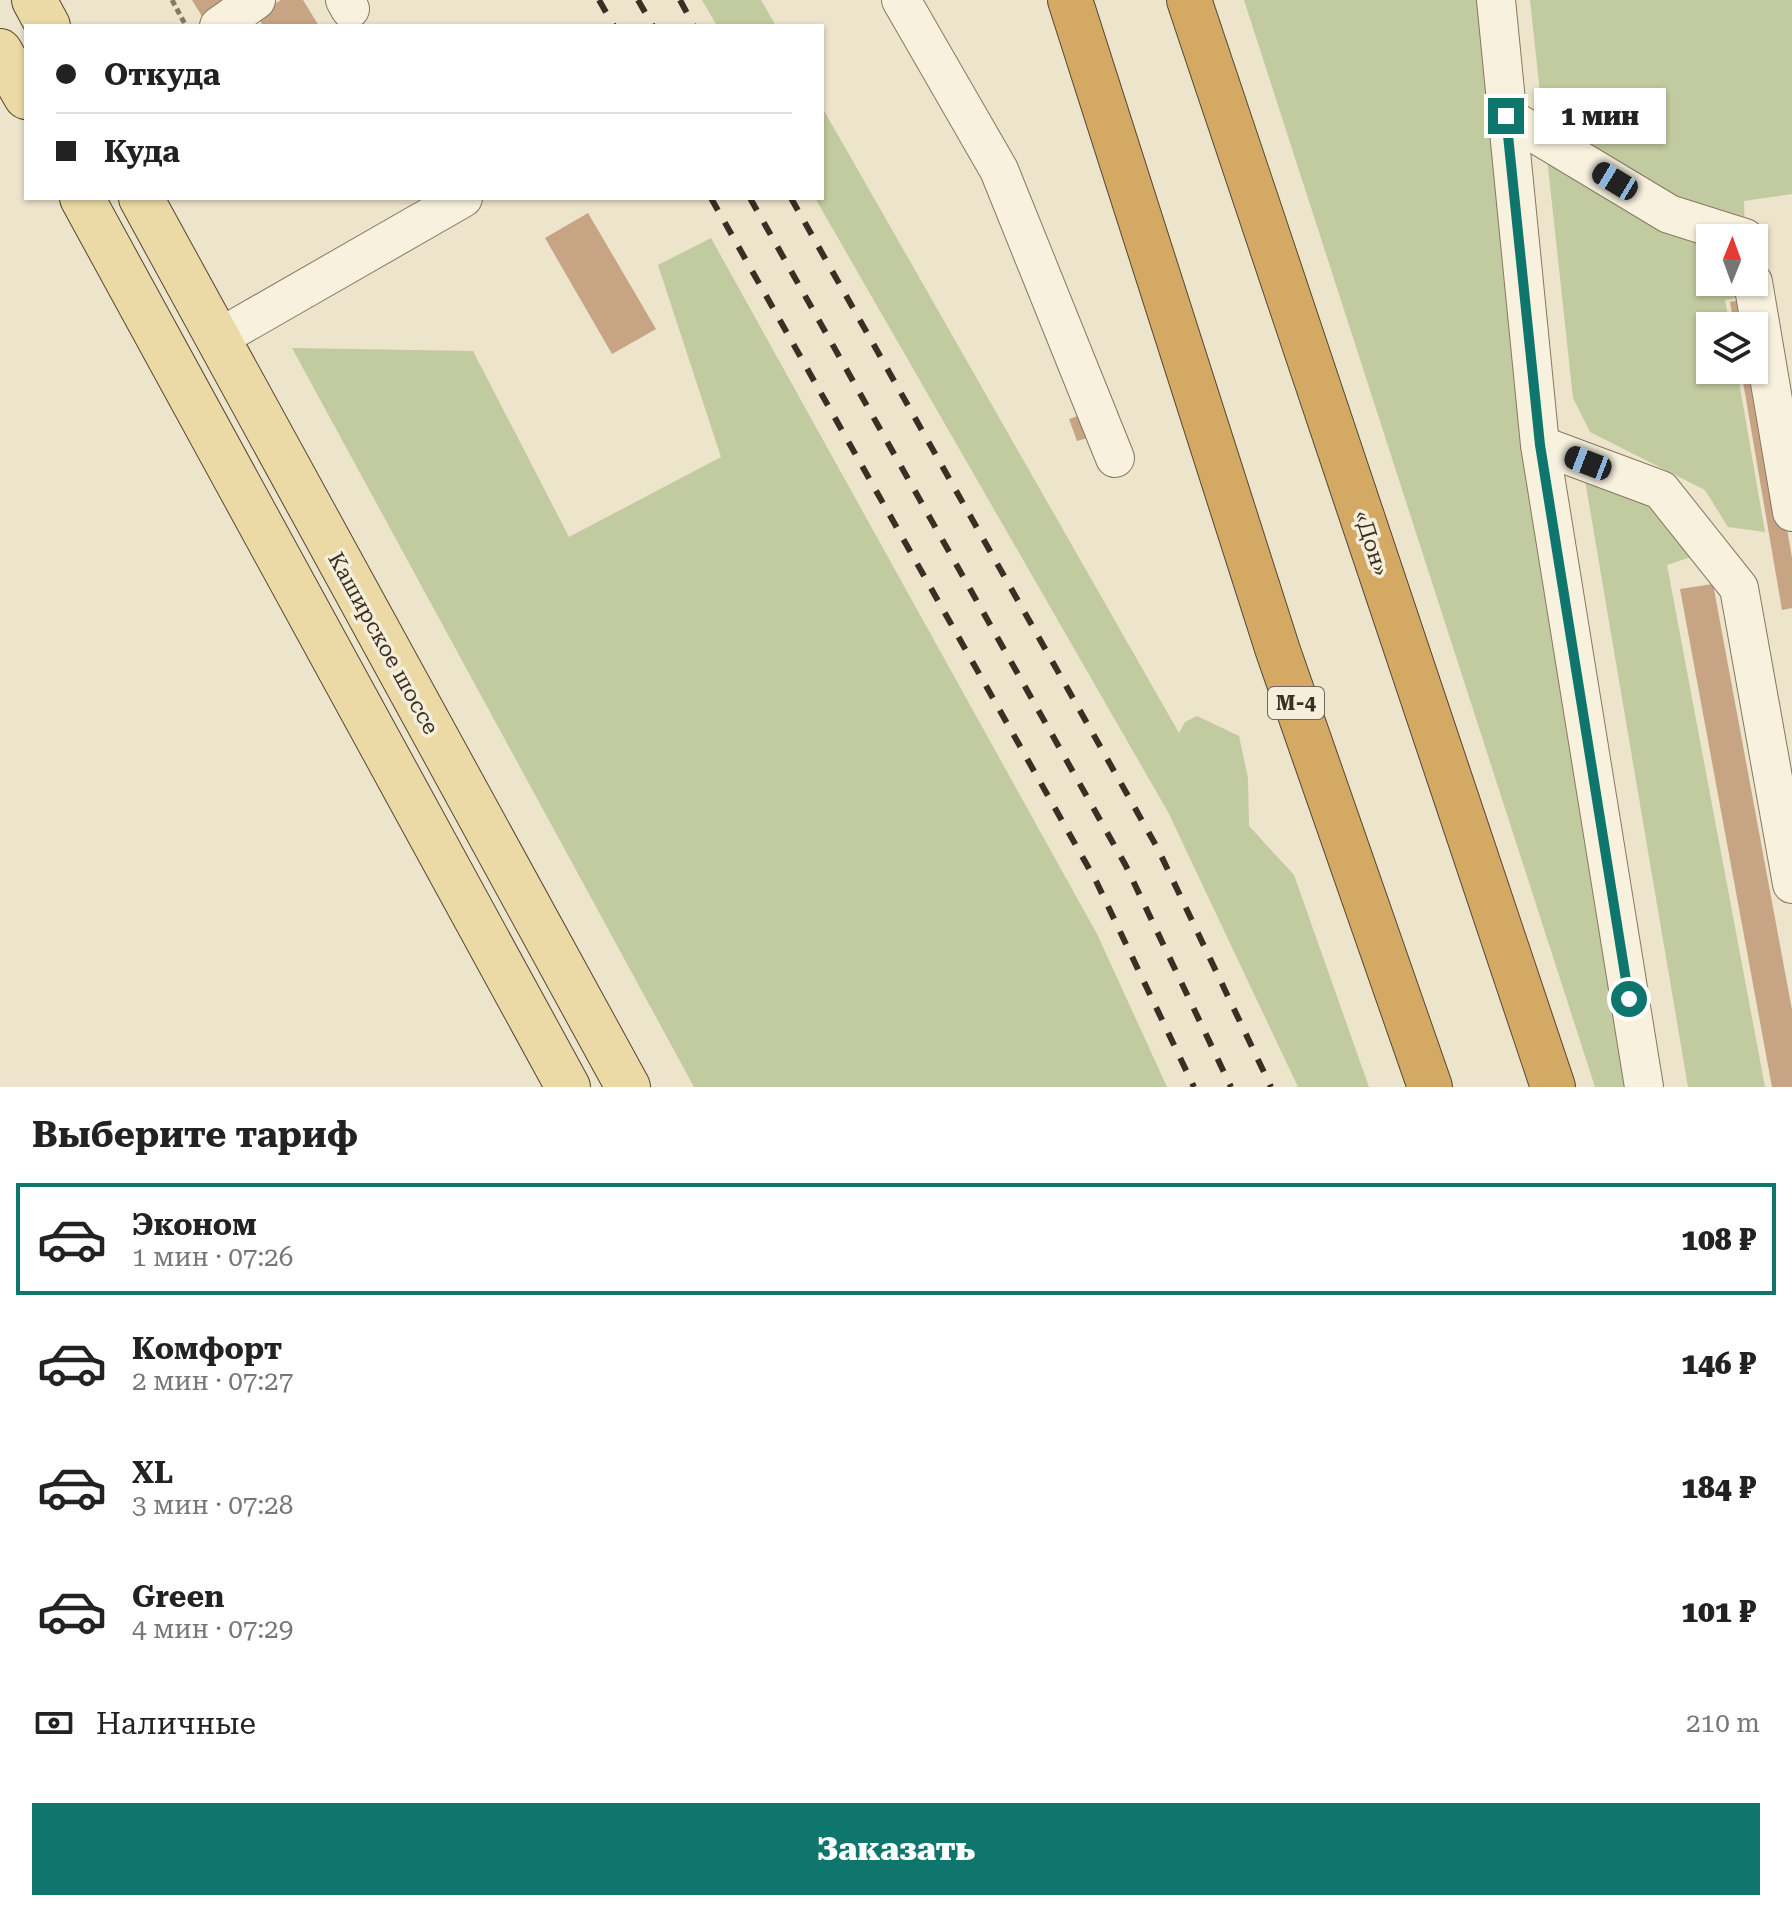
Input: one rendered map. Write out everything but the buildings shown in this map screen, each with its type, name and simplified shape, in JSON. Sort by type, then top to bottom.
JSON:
[{"type":"highway","name":"М-4","points":[[1068,0],[1278,651],[1430,1087]]},
{"type":"highway","name":"«Дон»","points":[[1189,0],[1553,1087]]},
{"type":"main road","points":[[34,0],[47,24]]},
{"type":"main road","points":[[0,51],[24,93]]},
{"type":"main road","points":[[83,200],[568,1087]]},
{"type":"main road","name":"Каширское шоссе","points":[[142,200],[628,1087]]},
{"type":"lane","points":[[222,24],[256,0]]},
{"type":"lane","points":[[901,0],[999,170],[1115,458]]},
{"type":"lane","points":[[1496,0],[1540,445],[1644,1087]]},
{"type":"lane","points":[[1506,116],[1669,214],[1701,224]]},
{"type":"lane","points":[[217,339],[460,200]]},
{"type":"lane","points":[[1755,296],[1792,512]]},
{"type":"lane","points":[[1540,445],[1661,490],[1739,588],[1792,884]]},
{"type":"path","points":[[172,0],[185,24]]},
{"type":"green space","points":[[702,0],[761,0],[775,24],[716,24]]},
{"type":"green space","points":[[1244,0],[1503,0],[1633,1087],[1595,1087]]},
{"type":"green space","points":[[1530,0],[1792,0],[1792,194],[1744,201],[1745,224],[1696,224],[1696,296],[1745,296],[1725,300],[1727,312],[1696,312],[1696,384],[1739,384],[1765,532],[1728,527],[1705,490],[1590,432],[1573,398]]},
{"type":"green space","points":[[824,111],[1179,733],[1185,722],[1197,716],[1239,736],[1248,778],[1249,826],[1294,875],[1369,1087],[1298,1087],[1168,812],[816,200],[824,200]]},
{"type":"green space","points":[[711,238],[1097,934],[1167,1087],[694,1087],[292,348],[473,351],[569,537],[721,457],[658,265]]},
{"type":"green space","points":[[1585,480],[1654,495],[1703,553],[1667,565],[1765,1087],[1688,1087]]},
{"type":"railway","points":[[599,0],[613,24]]},
{"type":"railway","points":[[638,0],[652,24]]},
{"type":"railway","points":[[680,0],[693,24]]},
{"type":"railway","points":[[712,200],[1096,881],[1194,1087]]},
{"type":"railway","points":[[751,200],[1126,866],[1231,1087]]},
{"type":"railway","points":[[792,200],[1158,849],[1271,1087]]},
{"type":"route","points":[[1506,116],[1540,445],[1629,999]]}]
